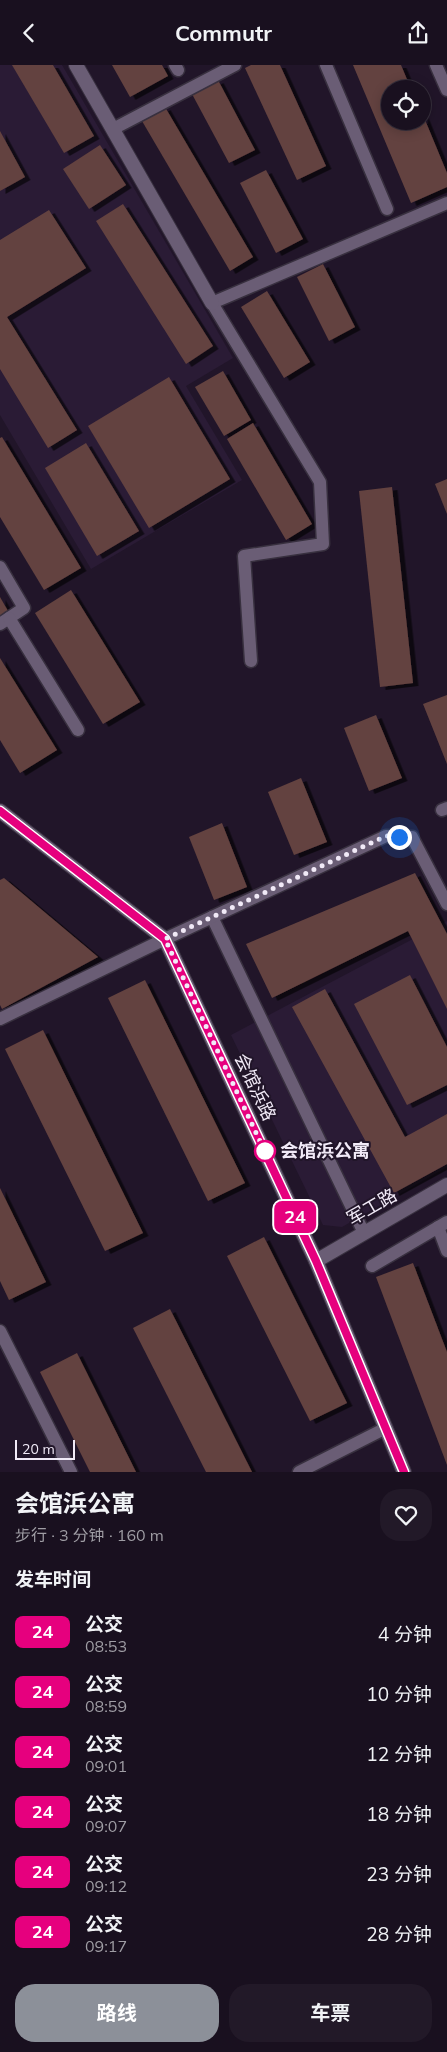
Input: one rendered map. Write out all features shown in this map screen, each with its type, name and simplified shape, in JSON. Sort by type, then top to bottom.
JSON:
[{"type":"street","points":[[76,65],[212,303]]},
{"type":"street","name":"会馆浜路","points":[[0,811],[165,939],[316,1261],[404,1472]]},
{"type":"street","name":"军工路","points":[[316,1261],[447,1185]]},
{"type":"lane","points":[[113,129],[235,65]]},
{"type":"lane","points":[[326,65],[387,209]]},
{"type":"lane","points":[[436,65],[447,90]]},
{"type":"lane","points":[[252,661],[244,556],[323,544],[320,482],[212,303],[447,203]]},
{"type":"lane","points":[[0,567],[24,608],[4,621],[78,730]]},
{"type":"lane","points":[[0,1019],[165,939],[386,836],[412,837],[447,904]]},
{"type":"lane","points":[[212,917],[364,1233]]},
{"type":"lane","points":[[372,1266],[443,1225],[447,1251]]},
{"type":"lane","points":[[0,1331],[70,1472]]},
{"type":"lane","points":[[299,1472],[386,1429]]},
{"type":"shaded area","points":[[0,65],[62,65],[233,358],[186,386],[242,480],[91,569],[0,415]]},
{"type":"shaded area","points":[[447,921],[447,1167],[342,1227],[323,1225],[231,1035]]},
{"type":"building","points":[[12,65],[53,65],[94,136],[64,153]]},
{"type":"building","points":[[112,65],[162,65],[168,76],[130,97]]},
{"type":"building","points":[[251,65],[280,65],[326,166],[297,180],[245,68]]},
{"type":"building","points":[[353,65],[401,65],[407,80],[381,80],[381,130],[429,130],[447,173],[447,187],[411,203]]},
{"type":"building","points":[[218,80],[255,150],[229,163],[192,94]]},
{"type":"building","points":[[165,107],[253,257],[230,271],[142,121]]},
{"type":"building","points":[[0,131],[25,177],[0,191]]},
{"type":"building","points":[[100,145],[126,185],[89,209],[63,169]]},
{"type":"building","points":[[266,170],[303,239],[276,253],[240,183]]},
{"type":"building","points":[[123,204],[213,346],[186,364],[96,221]]},
{"type":"building","points":[[49,210],[86,268],[7,317],[77,430],[48,448],[0,369],[0,240]]},
{"type":"building","points":[[323,264],[355,327],[329,341],[297,277]]},
{"type":"building","points":[[267,291],[310,362],[284,378],[241,307]]},
{"type":"building","points":[[223,371],[251,420],[224,436],[195,387]]},
{"type":"building","points":[[169,377],[230,479],[149,528],[88,426]]},
{"type":"building","points":[[253,423],[312,524],[286,540],[227,439]]},
{"type":"building","points":[[2,437],[81,568],[44,590],[0,517],[0,438]]},
{"type":"building","points":[[86,443],[139,531],[97,556],[45,468]]},
{"type":"building","points":[[447,479],[447,514],[435,484]]},
{"type":"building","points":[[392,487],[413,683],[380,687],[359,491]]},
{"type":"building","points":[[71,590],[140,702],[103,724],[35,613]]},
{"type":"building","points":[[0,597],[8,611],[0,616]]},
{"type":"building","points":[[0,658],[57,750],[20,773],[0,740]]},
{"type":"building","points":[[447,695],[447,764],[423,704]]},
{"type":"building","points":[[376,715],[402,778],[369,791],[344,728]]},
{"type":"building","points":[[301,778],[327,842],[294,855],[268,792]]},
{"type":"building","points":[[222,823],[247,887],[214,900],[189,837]]},
{"type":"building","points":[[415,873],[447,934],[447,1009],[408,931],[272,998],[246,944]]},
{"type":"building","points":[[4,878],[98,957],[2,1009],[0,1005],[0,880]]},
{"type":"building","points":[[410,975],[447,1047],[447,1085],[407,1105],[354,1004]]},
{"type":"building","points":[[145,980],[245,1183],[208,1201],[108,998]]},
{"type":"building","points":[[325,989],[405,1137],[447,1114],[447,1164],[394,1193],[292,1007]]},
{"type":"building","points":[[43,1030],[143,1233],[105,1251],[5,1049]]},
{"type":"building","points":[[0,1188],[46,1282],[9,1300],[0,1281]]},
{"type":"building","points":[[264,1237],[347,1403],[310,1421],[227,1256]]},
{"type":"building","points":[[413,1263],[447,1352],[447,1465],[376,1277]]},
{"type":"building","points":[[170,1309],[252,1472],[206,1472],[133,1328]]},
{"type":"building","points":[[77,1353],[136,1472],[90,1472],[40,1372]]},
{"type":"bus line","name":"24","points":[[0,811],[165,939],[316,1261],[404,1472]]},
{"type":"place","name":"会馆浜公寓","points":[[265,1151]]},
{"type":"route","points":[[265,1151],[266,1154],[165,939],[386,836],[399,837]]}]
